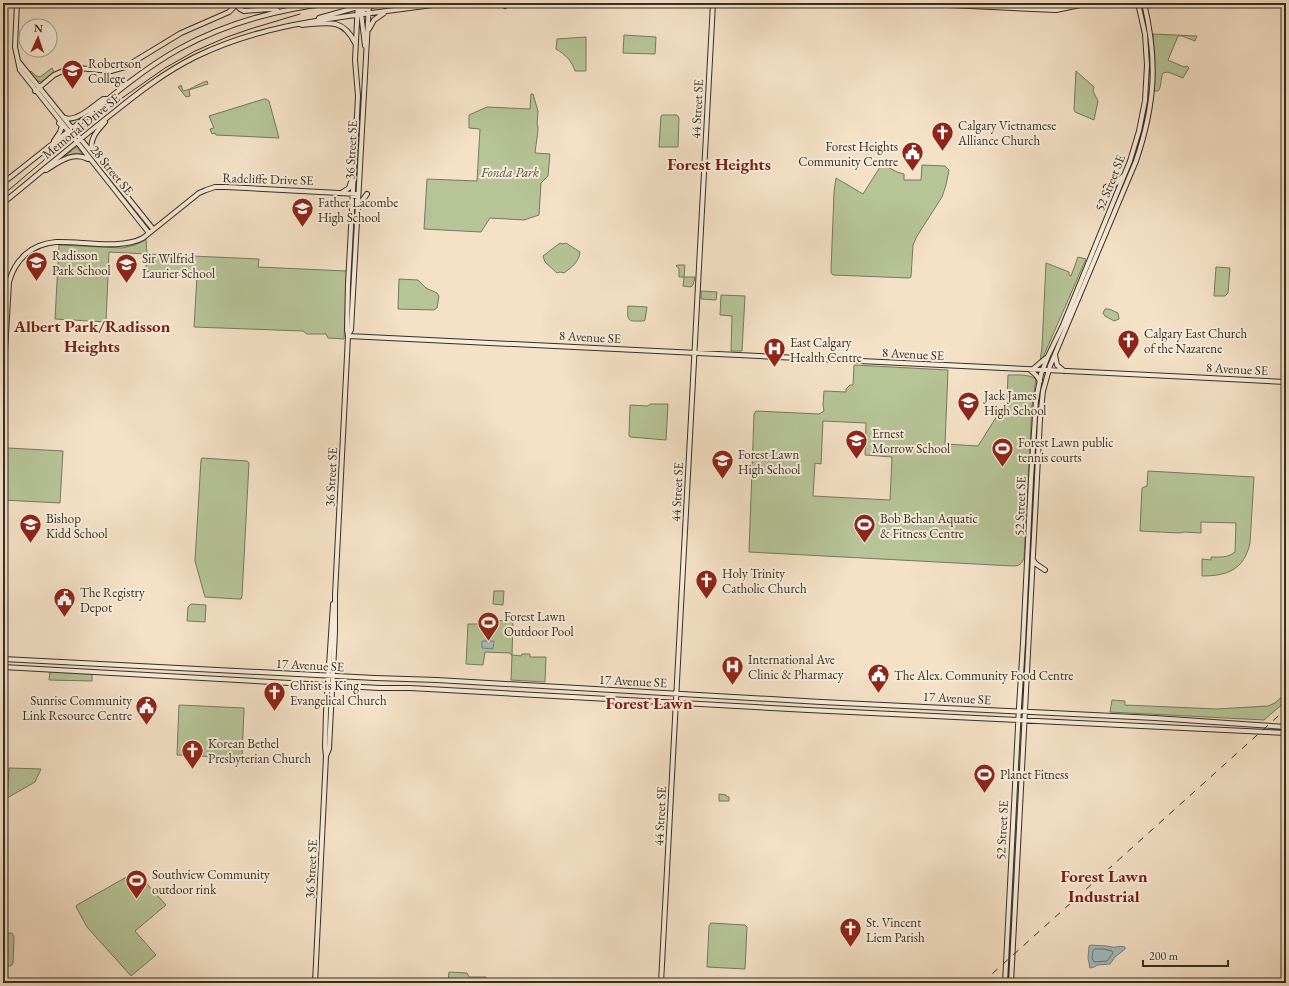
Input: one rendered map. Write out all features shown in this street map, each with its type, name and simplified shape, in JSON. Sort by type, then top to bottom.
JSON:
[{"type":"main road","name":"28 Street SE","points":[[17,3],[15,47],[20,70],[35,91],[70,129]]},
{"type":"main road","points":[[235,3],[240,10],[244,11],[269,9],[279,11]]},
{"type":"main road","points":[[35,91],[59,72],[71,68],[111,71],[125,67],[181,33],[229,12],[235,3]]},
{"type":"main road","name":"Memorial Drive SE","points":[[3,183],[142,72],[180,49],[231,26],[279,11],[332,3]]},
{"type":"main road","points":[[315,20],[320,17],[359,5],[382,3]]},
{"type":"main road","points":[[360,13],[368,14],[448,3]]},
{"type":"main road","name":"44 Street SE","points":[[661,983],[712,3]]},
{"type":"main road","points":[[906,3],[1056,10],[1090,3]]},
{"type":"main road","points":[[1024,3],[1057,3]]},
{"type":"main road","name":"52 Street SE","points":[[1004,983],[1018,711],[1027,584],[1035,414],[1040,381],[1048,356],[1063,325],[1125,174],[1140,131],[1145,101],[1148,65],[1146,45],[1138,3]]},
{"type":"main road","name":"52 Street SE","points":[[1011,983],[1040,413],[1043,391],[1055,353],[1136,161],[1145,132],[1151,102],[1153,65],[1147,12],[1144,3]]},
{"type":"main road","points":[[1147,12],[1148,3]]},
{"type":"main road","points":[[359,5],[366,51]]},
{"type":"main road","points":[[360,13],[367,5]]},
{"type":"main road","name":"36 Street SE","points":[[348,336],[351,330],[368,30],[367,5]]},
{"type":"main road","points":[[368,30],[374,20],[388,11]]},
{"type":"main road","name":"Memorial Drive SE","points":[[3,203],[78,140],[146,87],[168,72],[196,57],[246,37],[293,24],[360,13]]},
{"type":"main road","name":"36 Street SE","points":[[326,756],[329,749],[332,685],[330,676],[330,633],[335,594],[348,336],[348,284],[358,96],[355,66],[360,13]]},
{"type":"main road","points":[[293,24],[324,23],[342,25],[352,35],[356,43]]},
{"type":"main road","name":"28 Street SE","points":[[17,61],[40,88],[63,118],[92,161],[149,233]]},
{"type":"main road","points":[[63,118],[72,119],[77,117],[103,99],[108,98]]},
{"type":"main road","points":[[53,110],[53,114],[62,126],[53,143]]},
{"type":"main road","points":[[93,154],[91,146],[93,136],[113,113]]},
{"type":"main road","name":"28 Street SE","points":[[78,140],[93,154],[153,229]]},
{"type":"main road","points":[[38,174],[73,156],[83,156],[92,161]]},
{"type":"main road","points":[[1106,187],[1114,185],[1125,174]]},
{"type":"main road","points":[[341,193],[348,188],[354,175]]},
{"type":"main road","name":"Radcliffe Drive SE","points":[[3,387],[8,288],[10,277],[18,262],[31,250],[42,244],[56,242],[125,244],[139,240],[199,193],[215,187],[358,194]]},
{"type":"main road","points":[[357,211],[367,194]]},
{"type":"main road","name":"8 Avenue SE","points":[[348,336],[1286,382]]},
{"type":"main road","points":[[1055,353],[1057,365],[1064,371]]},
{"type":"main road","points":[[1040,381],[1031,369],[1040,365],[1048,356]]},
{"type":"main road","points":[[1033,560],[1045,570]]},
{"type":"main road","name":"17 Avenue SE","points":[[3,659],[437,680],[866,705],[1018,711],[1286,727]]},
{"type":"main road","points":[[96,672],[97,669],[102,666],[118,667],[123,665]]},
{"type":"main road","name":"17 Avenue SE","points":[[3,667],[131,675],[410,688],[1024,721],[1286,733]]},
{"type":"main road","name":"36 Street SE","points":[[315,983],[326,756],[327,684],[330,676]]},
{"type":"green space","points":[[1153,34],[1197,36],[1195,41],[1178,36],[1168,60],[1189,68],[1183,78],[1168,72],[1163,73],[1158,91],[1154,91],[1155,61]]},
{"type":"green space","points":[[624,35],[656,37],[655,54],[623,53]]},
{"type":"green space","points":[[586,37],[586,71],[575,71],[568,58],[556,49],[557,39]]},
{"type":"green space","points":[[52,68],[54,72],[41,82],[36,80],[30,72],[31,71],[36,76],[40,77]]},
{"type":"green space","points":[[1076,71],[1094,87],[1093,91],[1098,101],[1094,120],[1075,112],[1074,110]]},
{"type":"green space","points":[[207,81],[208,84],[189,90],[190,96],[186,97],[178,87],[181,85],[183,91]]},
{"type":"green space","name":"Fonda Park","points":[[531,94],[533,94],[538,111],[538,129],[535,153],[550,154],[548,176],[541,183],[539,215],[524,220],[490,218],[481,232],[424,229],[427,179],[477,181],[480,129],[469,128],[469,115],[487,107],[530,109]]},
{"type":"green space","points":[[264,99],[269,101],[279,138],[212,134],[210,129],[214,128],[209,116]]},
{"type":"green space","points":[[662,115],[677,115],[679,118],[678,147],[659,147]]},
{"type":"green space","points":[[1286,129],[1286,152],[1282,152],[1283,133]]},
{"type":"green space","points":[[76,147],[82,154],[73,154],[64,157]]},
{"type":"green space","points":[[882,164],[904,174],[904,180],[921,180],[922,165],[945,166],[949,170],[942,197],[917,236],[913,245],[911,277],[833,275],[831,270],[834,192],[836,178],[863,194]]},
{"type":"green space","points":[[146,239],[147,254],[259,259],[258,267],[347,271],[344,339],[328,338],[326,334],[307,334],[303,331],[194,327],[197,276],[153,274],[151,271],[146,272],[146,254],[109,252],[106,322],[55,319],[59,245],[122,248],[135,245]]},
{"type":"green space","points":[[560,243],[566,243],[580,252],[577,261],[564,273],[557,273],[545,262],[543,256]]},
{"type":"green space","points":[[1078,257],[1086,259],[1040,362],[1046,263],[1069,272],[1069,275],[1071,276]]},
{"type":"green space","points":[[685,265],[684,277],[679,277],[679,268],[676,266]]},
{"type":"green space","points":[[1216,267],[1230,268],[1228,293],[1225,296],[1214,296]]},
{"type":"green space","points":[[684,277],[695,277],[691,287],[683,286]]},
{"type":"green space","points":[[399,279],[418,280],[426,288],[437,293],[439,296],[437,308],[434,310],[398,309]]},
{"type":"green space","points":[[701,291],[717,292],[716,300],[701,299]]},
{"type":"green space","points":[[721,295],[745,296],[742,351],[731,351],[732,316],[720,315]]},
{"type":"green space","points":[[628,306],[647,307],[645,320],[630,320],[628,318]]},
{"type":"green space","points":[[1105,309],[1118,313],[1119,319],[1114,321],[1105,316],[1103,313]]},
{"type":"green space","points":[[854,365],[948,370],[945,444],[978,446],[1007,400],[1008,375],[1033,377],[1036,379],[1032,406],[1024,558],[1019,565],[1013,566],[749,552],[754,414],[756,411],[819,414],[824,411],[824,391],[846,392],[846,389],[850,385],[853,385]],"holes":[[[823,421],[866,423],[865,455],[892,457],[890,500],[813,496],[815,463],[821,464]]]},
{"type":"green space","points":[[651,404],[668,404],[666,440],[630,437],[630,405],[647,406]]},
{"type":"green space","points":[[8,448],[63,451],[60,503],[3,500],[4,450]]},
{"type":"green space","points":[[202,458],[247,461],[249,463],[241,599],[205,597],[195,561]]},
{"type":"green space","points":[[1148,471],[1254,477],[1250,543],[1243,560],[1239,565],[1227,573],[1202,576],[1202,559],[1211,560],[1211,557],[1227,556],[1235,552],[1236,523],[1201,522],[1201,533],[1140,531],[1142,488],[1147,486]]},
{"type":"green space","points":[[494,591],[504,591],[503,605],[493,604]]},
{"type":"green space","points":[[191,604],[206,605],[205,622],[187,621],[188,607]]},
{"type":"green space","points":[[478,620],[513,621],[512,655],[521,656],[522,654],[530,654],[530,657],[546,657],[545,682],[511,680],[512,656],[510,653],[485,652],[483,665],[466,664],[468,624],[478,624]]},
{"type":"green space","points":[[50,671],[92,674],[92,681],[49,680]]},
{"type":"green space","points":[[1286,693],[1286,701],[1264,720],[1110,712],[1112,700],[1125,701],[1125,705],[1217,709],[1268,706],[1275,703]]},
{"type":"green space","points":[[179,705],[244,708],[242,758],[177,755]]},
{"type":"green space","points":[[9,768],[41,769],[35,782],[7,798]]},
{"type":"green space","points":[[719,794],[729,797],[729,801],[719,801]]},
{"type":"green space","points":[[137,871],[141,872],[147,884],[166,905],[135,931],[156,955],[131,976],[87,927],[76,907],[77,905]]},
{"type":"green space","points":[[711,923],[745,925],[747,927],[745,969],[707,967],[709,926]]},
{"type":"green space","points":[[3,933],[12,933],[14,937],[13,964],[10,966],[3,966]]},
{"type":"green space","points":[[449,972],[467,973],[469,977],[486,977],[486,983],[448,983]]},
{"type":"water","points":[[482,641],[494,641],[493,649],[482,648]]},
{"type":"water","points":[[1089,946],[1114,947],[1123,946],[1125,949],[1115,957],[1110,964],[1097,965],[1090,968],[1088,958]]},
{"type":"tram line","points":[[3,195],[70,138],[115,103],[165,68],[195,51],[227,37],[300,14]]},
{"type":"railway","points":[[982,983],[1286,709]]},
{"type":"place","name":"Robertson College","points":[[73,90]]},
{"type":"place","name":"Calgary Vietnamese Alliance Church","points":[[942,152]]},
{"type":"place","name":"Forest Heights Community Centre","points":[[913,172]]},
{"type":"place","name":"Father Lacombe High School","points":[[303,228]]},
{"type":"place","name":"Radisson Park School","points":[[36,282]]},
{"type":"place","name":"Sir Wilfrid Laurier School","points":[[126,284]]},
{"type":"place","name":"Calgary East Church of the Nazarene","points":[[1128,360]]},
{"type":"place","name":"East Calgary Health Centre","points":[[775,368]]},
{"type":"place","name":"Jack James High School","points":[[969,422]]},
{"type":"place","name":"Ernest Morrow School","points":[[856,460]]},
{"type":"place","name":"Forest Lawn public tennis courts","points":[[1003,468]]},
{"type":"place","name":"Forest Lawn High School","points":[[722,480]]},
{"type":"place","name":"Bishop Kidd School","points":[[31,544]]},
{"type":"place","name":"Bob Behan Aquatic & Fitness Centre","points":[[865,544]]},
{"type":"place","name":"Holy Trinity Catholic Church","points":[[707,600]]},
{"type":"place","name":"The Registry Depot","points":[[64,618]]},
{"type":"place","name":"Forest Lawn Outdoor Pool","points":[[489,642]]},
{"type":"place","name":"International Ave Clinic & Pharmacy","points":[[733,686]]},
{"type":"place","name":"The Alex. Community Food Centre","points":[[879,694]]},
{"type":"place","name":"Christ is King Evangelical Church","points":[[275,712]]},
{"type":"place","name":"Sunrise Community Link Resource Centre","points":[[147,726]]},
{"type":"place","name":"Korean Bethel Presbyterian Church","points":[[193,770]]},
{"type":"place","name":"Planet Fitness","points":[[984,794]]},
{"type":"place","name":"Southview Community outdoor rink","points":[[137,900]]},
{"type":"place","name":"St. Vincent Liem Parish","points":[[850,948]]},
{"type":"district","name":"Forest Heights","points":[[719,164]]},
{"type":"district","name":"Albert Park/Radisson Heights","points":[[92,336]]},
{"type":"district","name":"Forest Lawn","points":[[649,703]]},
{"type":"district","name":"Forest Lawn Industrial","points":[[1104,886]]}]
